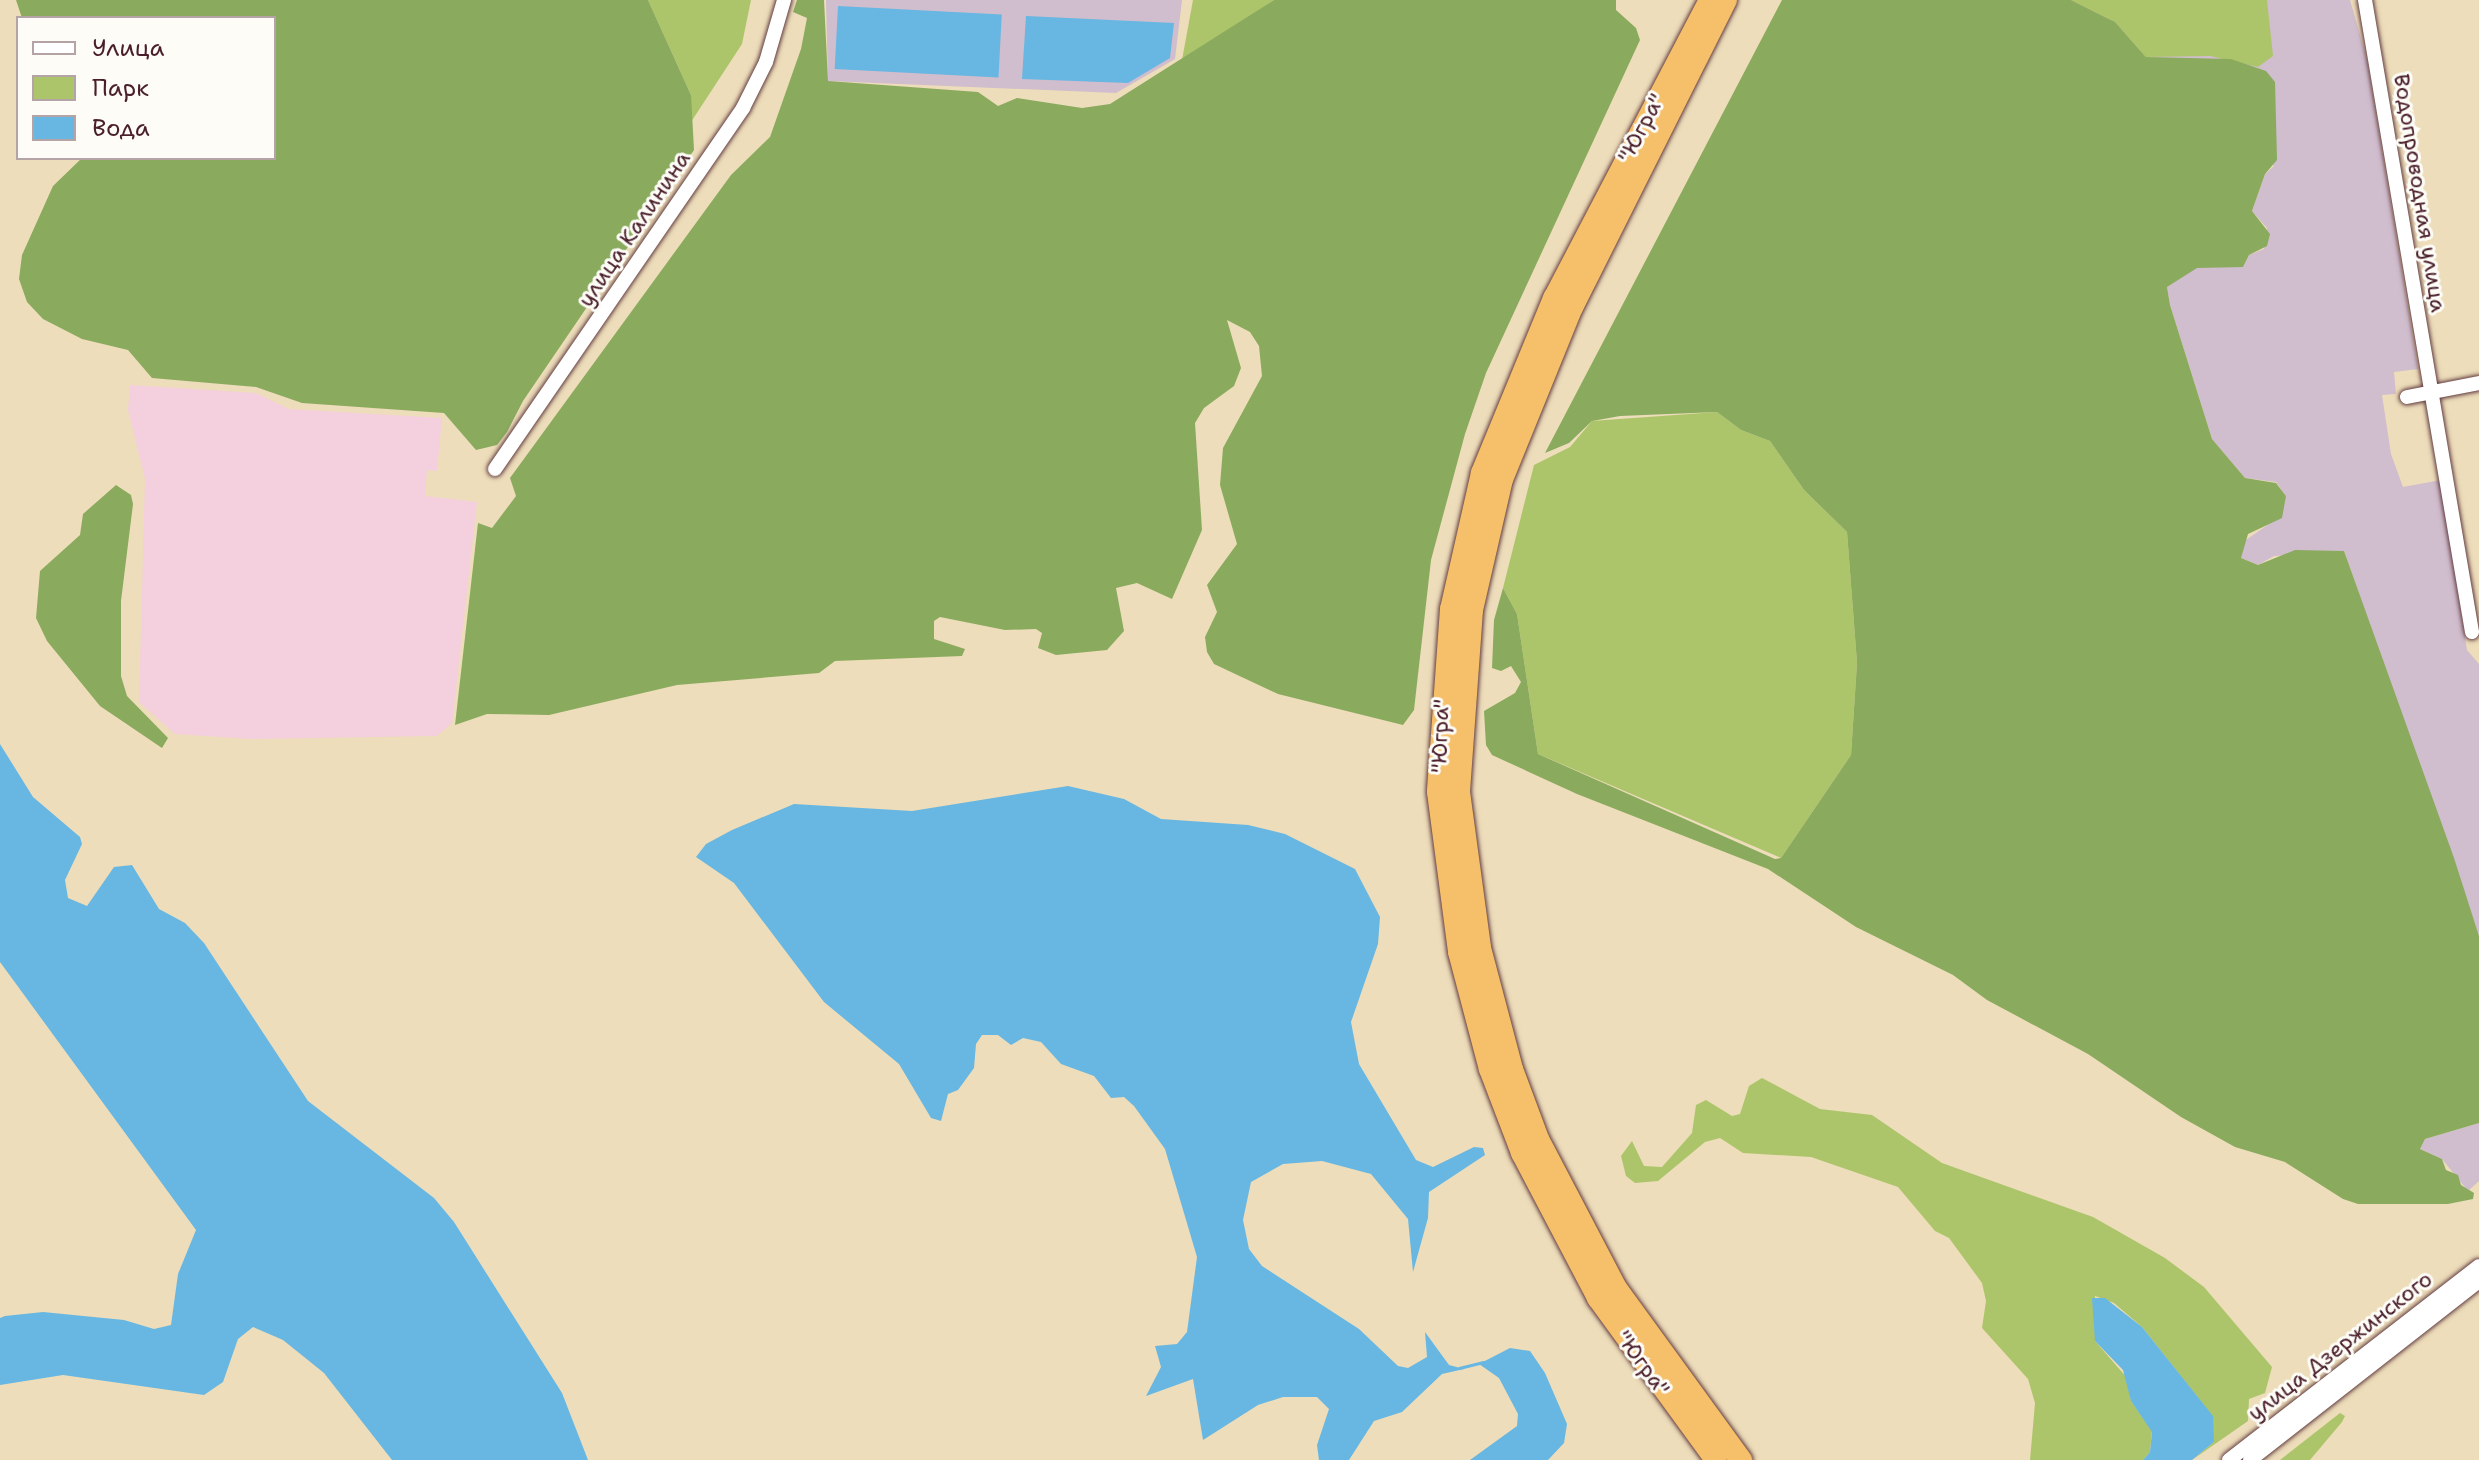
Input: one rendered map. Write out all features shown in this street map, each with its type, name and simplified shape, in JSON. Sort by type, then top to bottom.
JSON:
[{"type":"highway","name":"\"Югра\"","points":[[1710,0],[1554,298],[1492,445],[1451,609],[1438,792],[1459,952],[1490,1069],[1522,1153],[1598,1298],[1716,1460]]},
{"type":"highway","name":"\"Югра\"","points":[[1726,0],[1572,307],[1516,440],[1479,572],[1460,725],[1459,792],[1466,868],[1480,948],[1512,1069],[1562,1193],[1653,1344],[1741,1460]]},
{"type":"street","name":"улица Калинина","points":[[495,469],[743,108],[766,62],[784,0]]},
{"type":"street","name":"Водопроводная улица","points":[[2365,0],[2431,392],[2448,466],[2472,632]]},
{"type":"street","points":[[2407,397],[2479,383]]},
{"type":"street","name":"улица Дзержинского","points":[[2229,1460],[2479,1266]]},
{"type":"street","name":"улица Дзержинского","points":[[2250,1460],[2479,1281]]},
{"type":"street","points":[[1653,1344],[1753,1460]]},
{"type":"shaded area","points":[[826,0],[1182,0],[1175,59],[1116,93],[828,81]]},
{"type":"shaded area","points":[[2071,0],[2350,0],[2367,59],[2418,369],[2394,372],[2396,394],[2382,395],[2391,454],[2403,487],[2441,480],[2467,650],[2479,664],[2479,936],[2344,551],[2274,556],[2258,565],[2241,558],[2243,542],[2269,524],[2286,496],[2276,482],[2245,478],[2212,439],[2170,305],[2167,287],[2197,267],[2243,267],[2249,255],[2264,249],[2267,228],[2252,211],[2265,174],[2274,166],[2103,13]]},
{"type":"shaded area","points":[[130,385],[256,393],[289,409],[442,418],[437,471],[427,470],[425,496],[477,502],[452,723],[437,736],[250,739],[175,734],[139,702],[145,479],[128,410]]},
{"type":"shaded area","points":[[2479,1123],[2479,1181],[2468,1191],[2442,1159],[2420,1149],[2425,1139]]},
{"type":"green space","points":[[16,0],[648,0],[691,95],[694,150],[523,401],[507,432],[497,445],[476,450],[444,413],[302,403],[256,387],[152,378],[128,350],[82,339],[43,319],[27,302],[19,279],[22,255],[53,186],[80,160],[276,160],[276,16],[21,16]]},
{"type":"green space","points":[[648,0],[751,0],[742,44],[691,122],[691,95]]},
{"type":"green space","points":[[797,0],[824,0],[828,81],[978,92],[998,106],[1017,98],[1082,108],[1110,104],[1274,0],[1616,0],[1616,10],[1636,28],[1640,40],[1486,373],[1465,434],[1431,560],[1414,710],[1403,725],[1278,694],[1214,664],[1207,652],[1205,637],[1217,612],[1207,585],[1237,544],[1220,485],[1223,448],[1262,376],[1259,346],[1250,332],[1227,320],[1241,368],[1234,386],[1204,408],[1195,423],[1202,530],[1172,599],[1137,583],[1116,588],[1124,631],[1107,650],[1056,655],[1038,648],[1042,633],[1036,629],[1005,630],[940,617],[934,621],[934,639],[965,649],[962,656],[835,661],[819,673],[677,685],[549,715],[487,714],[455,725],[478,523],[492,528],[516,496],[510,478],[731,175],[770,137],[801,49],[807,18],[793,12]]},
{"type":"green space","points":[[1193,0],[1274,0],[1182,60]]},
{"type":"green space","points":[[1782,0],[2071,0],[2115,22],[2146,57],[2231,59],[2266,71],[2275,82],[2277,160],[2265,174],[2252,211],[2270,234],[2267,246],[2249,255],[2243,267],[2197,268],[2167,287],[2170,305],[2212,439],[2245,478],[2276,483],[2286,496],[2282,518],[2248,534],[2241,558],[2258,565],[2295,550],[2344,551],[2454,858],[2479,936],[2479,1123],[2425,1139],[2420,1149],[2442,1159],[2446,1170],[2458,1175],[2461,1185],[2474,1193],[2473,1199],[2448,1204],[2358,1204],[2343,1199],[2285,1162],[2235,1147],[2181,1117],[2088,1054],[1987,1000],[1953,975],[1856,927],[1768,869],[1577,794],[1492,755],[1486,745],[1484,711],[1515,693],[1521,682],[1511,666],[1501,671],[1492,668],[1494,620],[1503,588],[1517,614],[1538,754],[1775,859],[1781,858],[1851,755],[1857,663],[1847,532],[1804,490],[1770,441],[1741,430],[1717,412],[1620,416],[1592,421],[1569,443],[1545,453]]},
{"type":"green space","points":[[2071,0],[2267,0],[2273,56],[2258,67],[2210,56],[2146,57],[2115,22]]},
{"type":"green space","points":[[1717,412],[1741,430],[1770,441],[1804,490],[1847,532],[1857,663],[1851,755],[1781,858],[1538,754],[1517,614],[1503,588],[1534,465],[1570,447],[1592,421]]},
{"type":"green space","points":[[116,485],[131,495],[133,504],[121,601],[121,676],[127,696],[168,738],[162,748],[100,706],[47,641],[36,618],[40,571],[80,535],[83,514]]},
{"type":"green space","points":[[1762,1078],[1820,1109],[1872,1115],[1942,1163],[2093,1217],[2165,1258],[2204,1287],[2272,1367],[2265,1393],[2249,1399],[2248,1421],[2192,1460],[2214,1442],[2203,1404],[2142,1327],[2114,1303],[2095,1296],[2095,1341],[2128,1379],[2131,1401],[2152,1431],[2150,1452],[2143,1460],[2030,1460],[2035,1403],[2028,1379],[1982,1328],[1986,1301],[1982,1283],[1949,1238],[1935,1231],[1898,1187],[1811,1157],[1743,1153],[1720,1138],[1705,1142],[1658,1181],[1635,1183],[1626,1176],[1621,1156],[1632,1141],[1644,1166],[1662,1167],[1692,1133],[1696,1105],[1706,1100],[1732,1116],[1740,1114],[1749,1086]]},
{"type":"green space","points":[[2340,1413],[2345,1416],[2342,1422],[2310,1460],[2280,1460]]},
{"type":"water","points":[[838,6],[1002,15],[998,77],[835,69]]},
{"type":"water","points":[[1026,16],[1174,23],[1170,58],[1128,83],[1022,79]]},
{"type":"water","points":[[0,744],[33,797],[80,837],[82,844],[65,880],[68,898],[87,906],[114,867],[132,865],[159,909],[185,923],[204,943],[308,1101],[434,1198],[454,1222],[562,1393],[588,1460],[392,1460],[324,1373],[283,1340],[253,1327],[238,1339],[223,1382],[204,1395],[63,1375],[0,1385],[0,1318],[5,1316],[43,1312],[124,1320],[154,1329],[171,1325],[178,1274],[196,1230],[0,962]]},
{"type":"water","points":[[1068,786],[1124,799],[1161,819],[1248,825],[1285,834],[1355,869],[1380,917],[1378,944],[1351,1022],[1359,1064],[1416,1160],[1433,1167],[1474,1147],[1483,1148],[1485,1155],[1429,1192],[1428,1218],[1413,1272],[1408,1219],[1371,1174],[1322,1161],[1283,1164],[1251,1182],[1243,1220],[1249,1249],[1262,1266],[1359,1329],[1398,1366],[1408,1368],[1427,1357],[1425,1332],[1449,1365],[1464,1369],[1442,1374],[1402,1412],[1374,1421],[1349,1460],[1319,1460],[1317,1445],[1329,1409],[1317,1397],[1283,1397],[1258,1405],[1203,1440],[1193,1379],[1146,1396],[1161,1367],[1155,1346],[1177,1344],[1187,1332],[1197,1257],[1165,1149],[1134,1106],[1124,1097],[1111,1098],[1094,1076],[1061,1064],[1041,1042],[1023,1038],[1011,1045],[998,1035],[982,1035],[976,1044],[974,1068],[958,1090],[948,1094],[941,1121],[931,1118],[899,1064],[824,1002],[734,883],[696,857],[706,844],[794,804],[912,811]]},
{"type":"water","points":[[2092,1298],[2105,1298],[2142,1327],[2213,1416],[2214,1442],[2192,1460],[2143,1460],[2150,1452],[2152,1432],[2131,1401],[2123,1370],[2095,1341]]},
{"type":"water","points":[[1510,1348],[1530,1351],[1545,1373],[1567,1424],[1564,1443],[1548,1460],[1470,1460],[1517,1426],[1518,1414],[1499,1378],[1479,1364]]},
{"type":"waterway","points":[[1459,1368],[1483,1362]]}]
